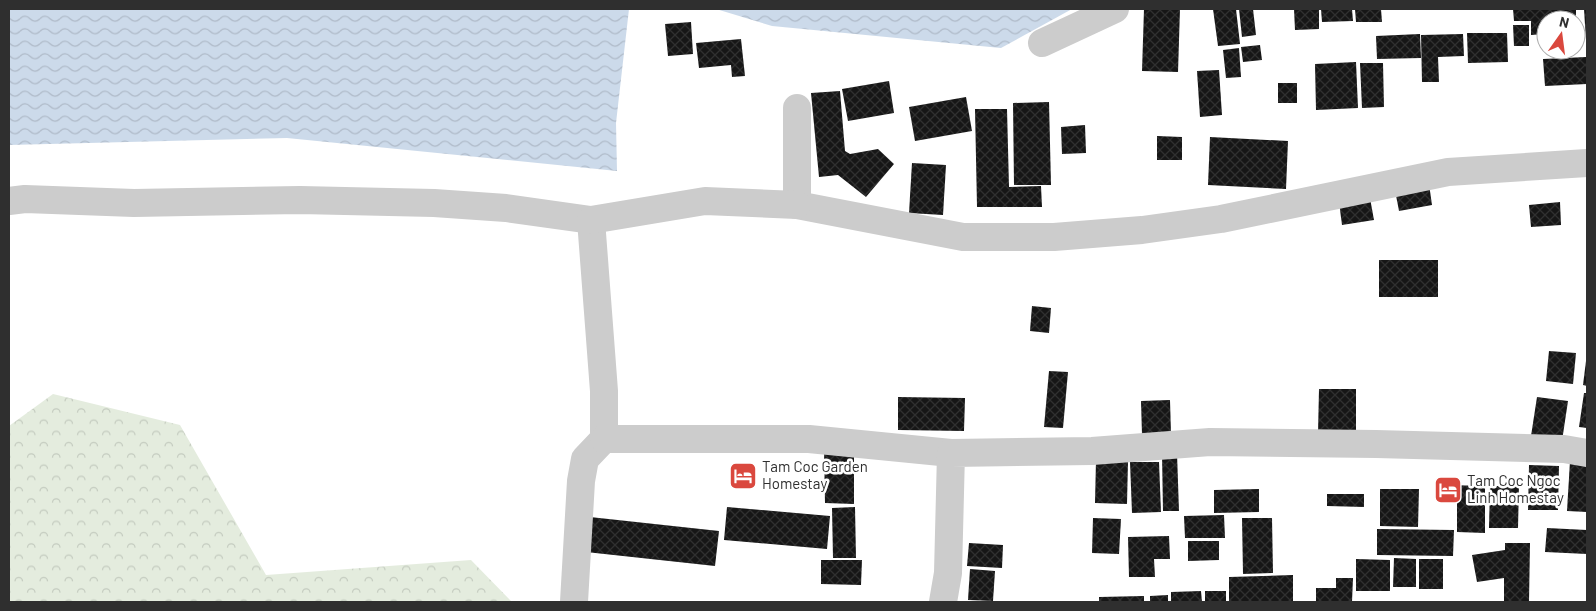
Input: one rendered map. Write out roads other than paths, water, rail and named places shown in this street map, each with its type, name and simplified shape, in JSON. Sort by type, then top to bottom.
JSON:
[{"type":"street","points":[[1042,43],[1115,9]]},
{"type":"street","points":[[797,108],[797,205]]},
{"type":"street","points":[[9,201],[25,199],[134,203],[300,200],[434,203],[506,208],[591,220],[705,201],[797,205],[963,237],[1054,238],[1142,230],[1221,219],[1448,172],[1587,163]]},
{"type":"street","points":[[574,602],[581,481],[585,459],[604,439],[604,392],[591,220]]},
{"type":"street","points":[[604,439],[809,439],[951,453],[1092,451],[1210,442],[1564,449],[1587,452]]},
{"type":"street","points":[[943,602],[948,573],[951,453]]},
{"type":"water","points":[[9,9],[629,9],[616,123],[617,171],[287,138],[9,145]]},
{"type":"water","points":[[716,9],[1072,9],[1001,48],[772,26]]},
{"type":"place","name":"Tam Coc Garden Homestay","points":[[743,476]]},
{"type":"place","name":"Tam Coc Ngoc Linh Homestay","points":[[1448,490]]}]
